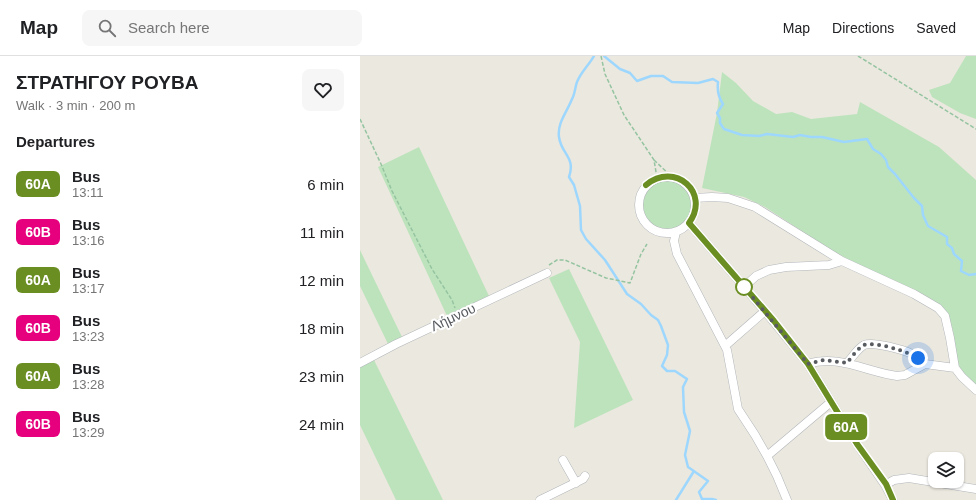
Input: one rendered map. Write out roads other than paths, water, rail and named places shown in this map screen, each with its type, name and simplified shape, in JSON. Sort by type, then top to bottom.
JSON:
[{"type":"street","points":[[671,176],[680,179],[688,185],[695,198],[694,211],[689,223],[676,232],[662,233],[650,227],[641,217],[638,204],[639,197],[646,185],[657,178],[671,176]]},
{"type":"street","points":[[695,198],[722,197],[748,204],[842,261],[914,294],[938,308],[945,316],[955,368],[976,390]]},
{"type":"street","points":[[689,223],[765,311],[808,364],[857,444],[886,484],[893,500]]},
{"type":"street","points":[[676,232],[674,241],[677,254],[728,354],[738,409],[767,456],[787,500]]},
{"type":"street","points":[[744,287],[756,276],[769,270],[786,267],[829,265],[842,261]]},
{"type":"street","name":"Λήμνου","points":[[360,363],[396,344],[547,273]]},
{"type":"street","points":[[725,346],[765,311]]},
{"type":"street","points":[[847,363],[858,350],[870,344],[912,354],[925,364],[955,368]]},
{"type":"street","points":[[808,364],[824,360],[847,363],[897,376],[905,375],[925,364]]},
{"type":"street","points":[[767,456],[831,402]]},
{"type":"street","points":[[563,460],[576,483]]},
{"type":"street","points":[[540,500],[576,483],[585,476]]},
{"type":"street","points":[[886,484],[894,480],[909,478],[976,489]]},
{"type":"waterway","points":[[594,56],[576,84],[573,97],[559,127],[560,143],[571,165],[569,177],[574,185],[580,206],[581,230],[586,239],[605,260],[627,294],[641,304],[658,320],[668,345],[667,355],[662,366],[667,371],[675,371],[687,379],[683,387],[684,412],[690,431],[685,455],[688,467],[708,481],[699,492],[702,499],[716,500]]},
{"type":"waterway","points":[[604,56],[620,69],[630,73],[637,81],[651,76],[663,76],[672,82],[698,83],[713,79],[718,82],[718,94],[723,104],[717,113],[720,118],[720,123],[724,129],[742,135],[759,136],[767,134],[793,137],[800,135],[822,137],[844,142],[867,139],[873,149],[881,154],[886,160],[888,167],[922,206],[923,215],[928,226],[947,237],[947,244],[952,248],[954,254],[962,261],[961,271],[969,275],[976,274]]},
{"type":"waterway","points":[[676,500],[694,471]]}]
